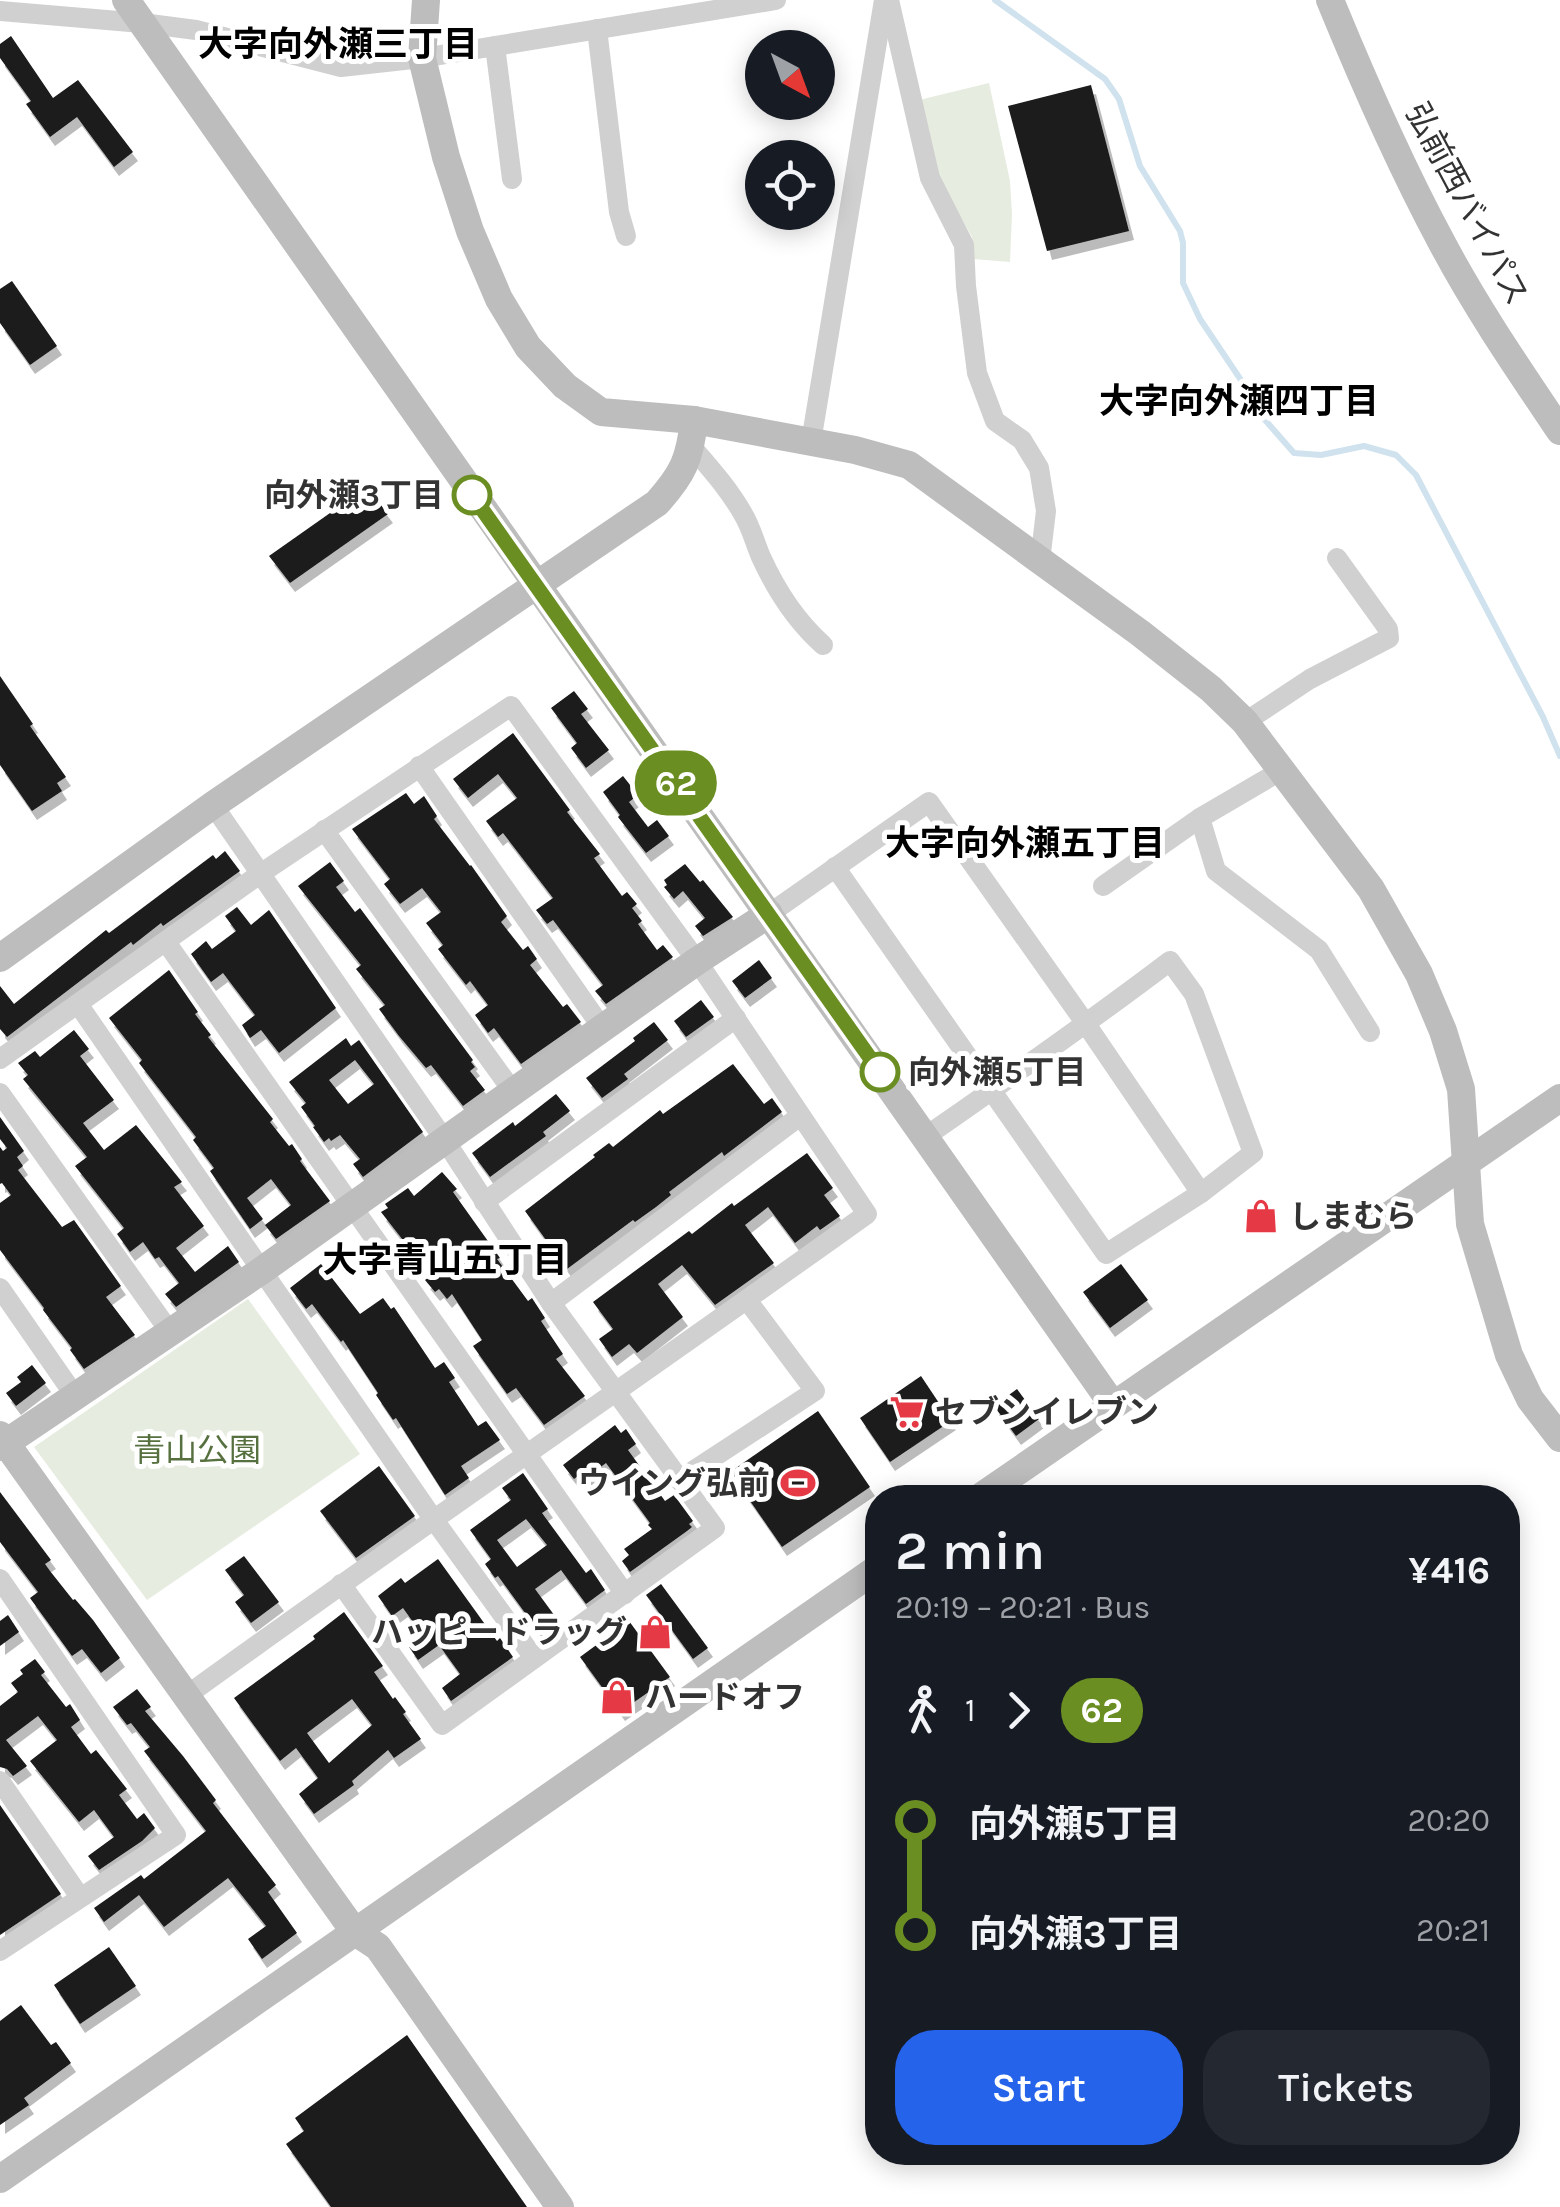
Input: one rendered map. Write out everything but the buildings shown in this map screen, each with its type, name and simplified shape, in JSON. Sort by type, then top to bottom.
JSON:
[{"type":"street","points":[[426,0],[422,58],[470,232],[499,299],[528,347],[564,386],[601,412],[692,433],[811,442],[909,465],[1154,644],[1246,722],[1371,889],[1419,974],[1461,1089],[1470,1224],[1509,1356],[1530,1399],[1560,1438]]},
{"type":"street","points":[[0,11],[134,11],[341,67],[422,58],[776,0]]},
{"type":"street","points":[[811,442],[886,0]]},
{"type":"street","points":[[886,0],[930,178],[964,245],[977,373],[995,421],[1022,440],[1039,468],[1046,511],[1040,561]]},
{"type":"street","name":"弘前西バイパス","points":[[1330,0],[1390,140],[1443,246],[1506,352],[1560,431]]},
{"type":"street","points":[[134,11],[1112,1405]]},
{"type":"street","points":[[597,29],[619,212],[626,236]]},
{"type":"street","points":[[494,46],[512,178]]},
{"type":"street","points":[[0,958],[213,805],[657,504],[678,479],[692,433]]},
{"type":"street","points":[[692,433],[746,518],[763,561],[786,602],[807,631],[824,645]]},
{"type":"street","points":[[1246,722],[1310,680],[1389,638],[1388,630],[1337,558]]},
{"type":"street","points":[[0,1059],[260,874],[511,706],[698,961],[866,1214],[186,1696]]},
{"type":"street","points":[[419,766],[603,1029]]},
{"type":"street","points":[[1103,886],[1200,818],[1282,770]]},
{"type":"street","points":[[560,2207],[378,1947],[354,1931],[2,1442],[260,1271],[928,802],[1201,1193]]},
{"type":"street","points":[[213,805],[446,1142],[551,1303],[716,1528],[442,1725],[341,1584]]},
{"type":"street","points":[[1200,818],[1216,872],[1319,950],[1370,1032]]},
{"type":"street","points":[[324,830],[514,1093]]},
{"type":"street","points":[[835,867],[992,1091],[1106,1254],[1254,1154],[1194,994],[1170,961],[1086,1024],[992,1091],[925,1137]]},
{"type":"street","points":[[166,942],[625,1594]]},
{"type":"street","points":[[78,1004],[260,1271],[534,1658]]},
{"type":"street","points":[[484,1202],[736,1018]]},
{"type":"street","points":[[0,1093],[170,1332]]},
{"type":"street","points":[[998,1485],[1560,1098]]},
{"type":"street","points":[[551,1303],[800,1116]]},
{"type":"street","points":[[0,1288],[76,1396]]},
{"type":"street","points":[[680,1480],[815,1391],[747,1300]]},
{"type":"street","points":[[0,2179],[865,1577]]},
{"type":"street","points":[[0,1579],[176,1834],[0,1951]]},
{"type":"street","points":[[0,1781],[80,1897]]},
{"type":"green space","points":[[989,83],[1010,181],[1010,262],[973,259],[972,237],[938,177],[919,100]]},
{"type":"green space","name":"青山公園","points":[[248,1299],[360,1454],[147,1600],[34,1447]]},
{"type":"waterway","points":[[995,0],[1105,79],[1119,99],[1140,166],[1180,231],[1183,283],[1200,319],[1259,413],[1294,453],[1321,455],[1364,446],[1396,455],[1416,475],[1560,756]]},
{"type":"bus line","name":"62","points":[[472,495],[880,1072]]},
{"type":"place","name":"向外瀬3丁目","points":[[472,495]]},
{"type":"place","name":"向外瀬5丁目","points":[[880,1072]]},
{"type":"place","name":"しまむら","points":[[1261,1216]]},
{"type":"place","name":"セブンイレブン","points":[[907,1412]]},
{"type":"place","name":"ウイング弘前","points":[[798,1483]]},
{"type":"place","name":"ハッピードラッグ","points":[[655,1632]]},
{"type":"place","name":"ハードオフ","points":[[617,1697]]},
{"type":"district","name":"大字向外瀬三丁目","points":[[338,44]]},
{"type":"district","name":"大字向外瀬四丁目","points":[[1239,401]]},
{"type":"district","name":"大字向外瀬五丁目","points":[[1025,843]]},
{"type":"district","name":"大字青山五丁目","points":[[445,1260]]}]
